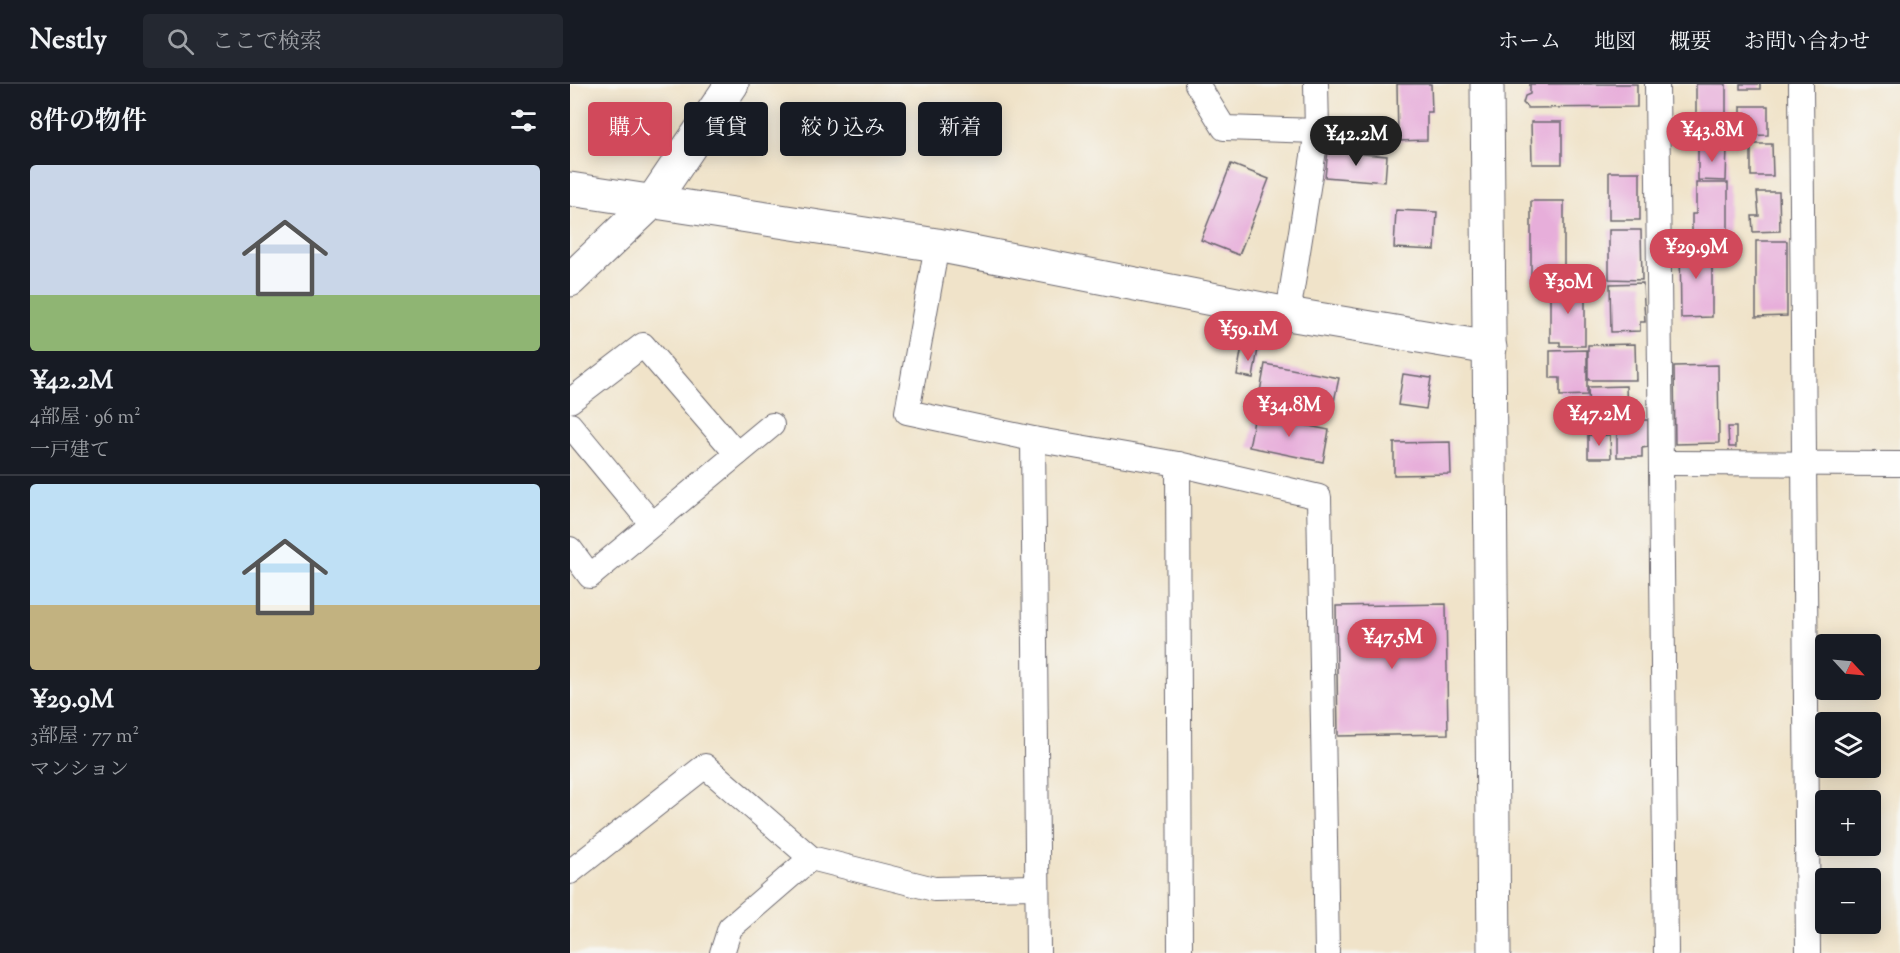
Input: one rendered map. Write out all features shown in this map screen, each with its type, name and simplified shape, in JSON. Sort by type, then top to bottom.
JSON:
[{"type":"street","points":[[570,280],[652,202],[732,84]]},
{"type":"street","points":[[1197,84],[1224,128],[1317,131]]},
{"type":"street","points":[[1288,314],[1317,131],[1316,84]]},
{"type":"street","points":[[1487,84],[1494,953]]},
{"type":"street","points":[[1657,84],[1666,953]]},
{"type":"street","points":[[1801,84],[1808,953]]},
{"type":"street","points":[[570,189],[937,245],[1288,314],[1490,348]]},
{"type":"street","points":[[937,245],[907,412],[1033,439],[1178,464],[1319,497],[1328,953]]},
{"type":"street","points":[[570,401],[643,345],[737,454]]},
{"type":"street","points":[[570,425],[652,524]]},
{"type":"street","points":[[570,549],[590,576],[772,425]]},
{"type":"street","points":[[1033,439],[1038,953]]},
{"type":"street","points":[[1662,463],[1900,464]]},
{"type":"street","points":[[1178,464],[1180,953]]},
{"type":"street","points":[[570,872],[705,766],[811,858],[934,889],[1036,887]]},
{"type":"street","points":[[722,953],[730,928],[811,858]]},
{"type":"building","points":[[1397,84],[1431,84],[1432,112],[1427,112],[1427,140],[1398,141]]},
{"type":"building","points":[[1530,84],[1637,84],[1637,107],[1528,108],[1523,103],[1525,96],[1530,94]]},
{"type":"building","points":[[1696,84],[1726,84],[1726,127],[1707,127],[1707,116],[1696,116]]},
{"type":"building","points":[[1740,84],[1760,84],[1760,89],[1740,89]]},
{"type":"building","points":[[1741,106],[1768,106],[1768,135],[1741,136]]},
{"type":"building","points":[[1531,122],[1562,122],[1562,164],[1532,164]]},
{"type":"building","points":[[1751,144],[1772,144],[1773,176],[1751,176]]},
{"type":"building","points":[[1698,146],[1727,146],[1726,181],[1698,180]]},
{"type":"building","points":[[1328,151],[1387,156],[1385,182],[1325,177]]},
{"type":"building","points":[[1231,164],[1269,179],[1239,255],[1201,240]]},
{"type":"building","points":[[1609,172],[1640,172],[1640,220],[1609,220]]},
{"type":"building","points":[[1696,183],[1728,183],[1728,236],[1692,236],[1692,214],[1696,214]]},
{"type":"building","points":[[1757,192],[1779,192],[1780,231],[1753,232],[1752,216],[1759,216]]},
{"type":"building","points":[[1531,201],[1564,201],[1564,279],[1531,279]]},
{"type":"building","points":[[1396,210],[1437,212],[1435,250],[1394,248]]},
{"type":"building","points":[[1609,230],[1641,230],[1642,280],[1609,279]]},
{"type":"building","points":[[1756,241],[1787,241],[1787,316],[1756,317]]},
{"type":"building","points":[[1680,242],[1712,242],[1712,317],[1681,318]]},
{"type":"building","points":[[1573,282],[1585,282],[1585,346],[1560,346],[1560,342],[1550,342],[1550,287],[1573,287]]},
{"type":"building","points":[[1643,283],[1645,322],[1640,322],[1640,331],[1611,332],[1610,284]]},
{"type":"building","points":[[1635,344],[1636,380],[1588,380],[1588,345]]},
{"type":"building","points":[[1242,346],[1258,349],[1253,378],[1237,375]]},
{"type":"building","points":[[1587,350],[1587,395],[1560,396],[1560,378],[1550,378],[1550,351]]},
{"type":"building","points":[[1265,364],[1339,378],[1332,411],[1259,397]]},
{"type":"building","points":[[1718,365],[1719,443],[1675,444],[1674,366]]},
{"type":"building","points":[[1403,374],[1431,378],[1426,409],[1398,405]]},
{"type":"building","points":[[1626,386],[1627,417],[1589,418],[1588,387]]},
{"type":"building","points":[[1255,415],[1329,430],[1323,462],[1249,447]]},
{"type":"building","points":[[1617,420],[1648,420],[1648,447],[1642,448],[1642,457],[1617,457]]},
{"type":"building","points":[[1728,427],[1736,427],[1736,447],[1729,447]]},
{"type":"building","points":[[1588,435],[1610,435],[1611,458],[1588,458]]},
{"type":"building","points":[[1450,442],[1451,474],[1394,475],[1394,443]]},
{"type":"building","points":[[1446,604],[1448,734],[1338,736],[1336,606]]}]
